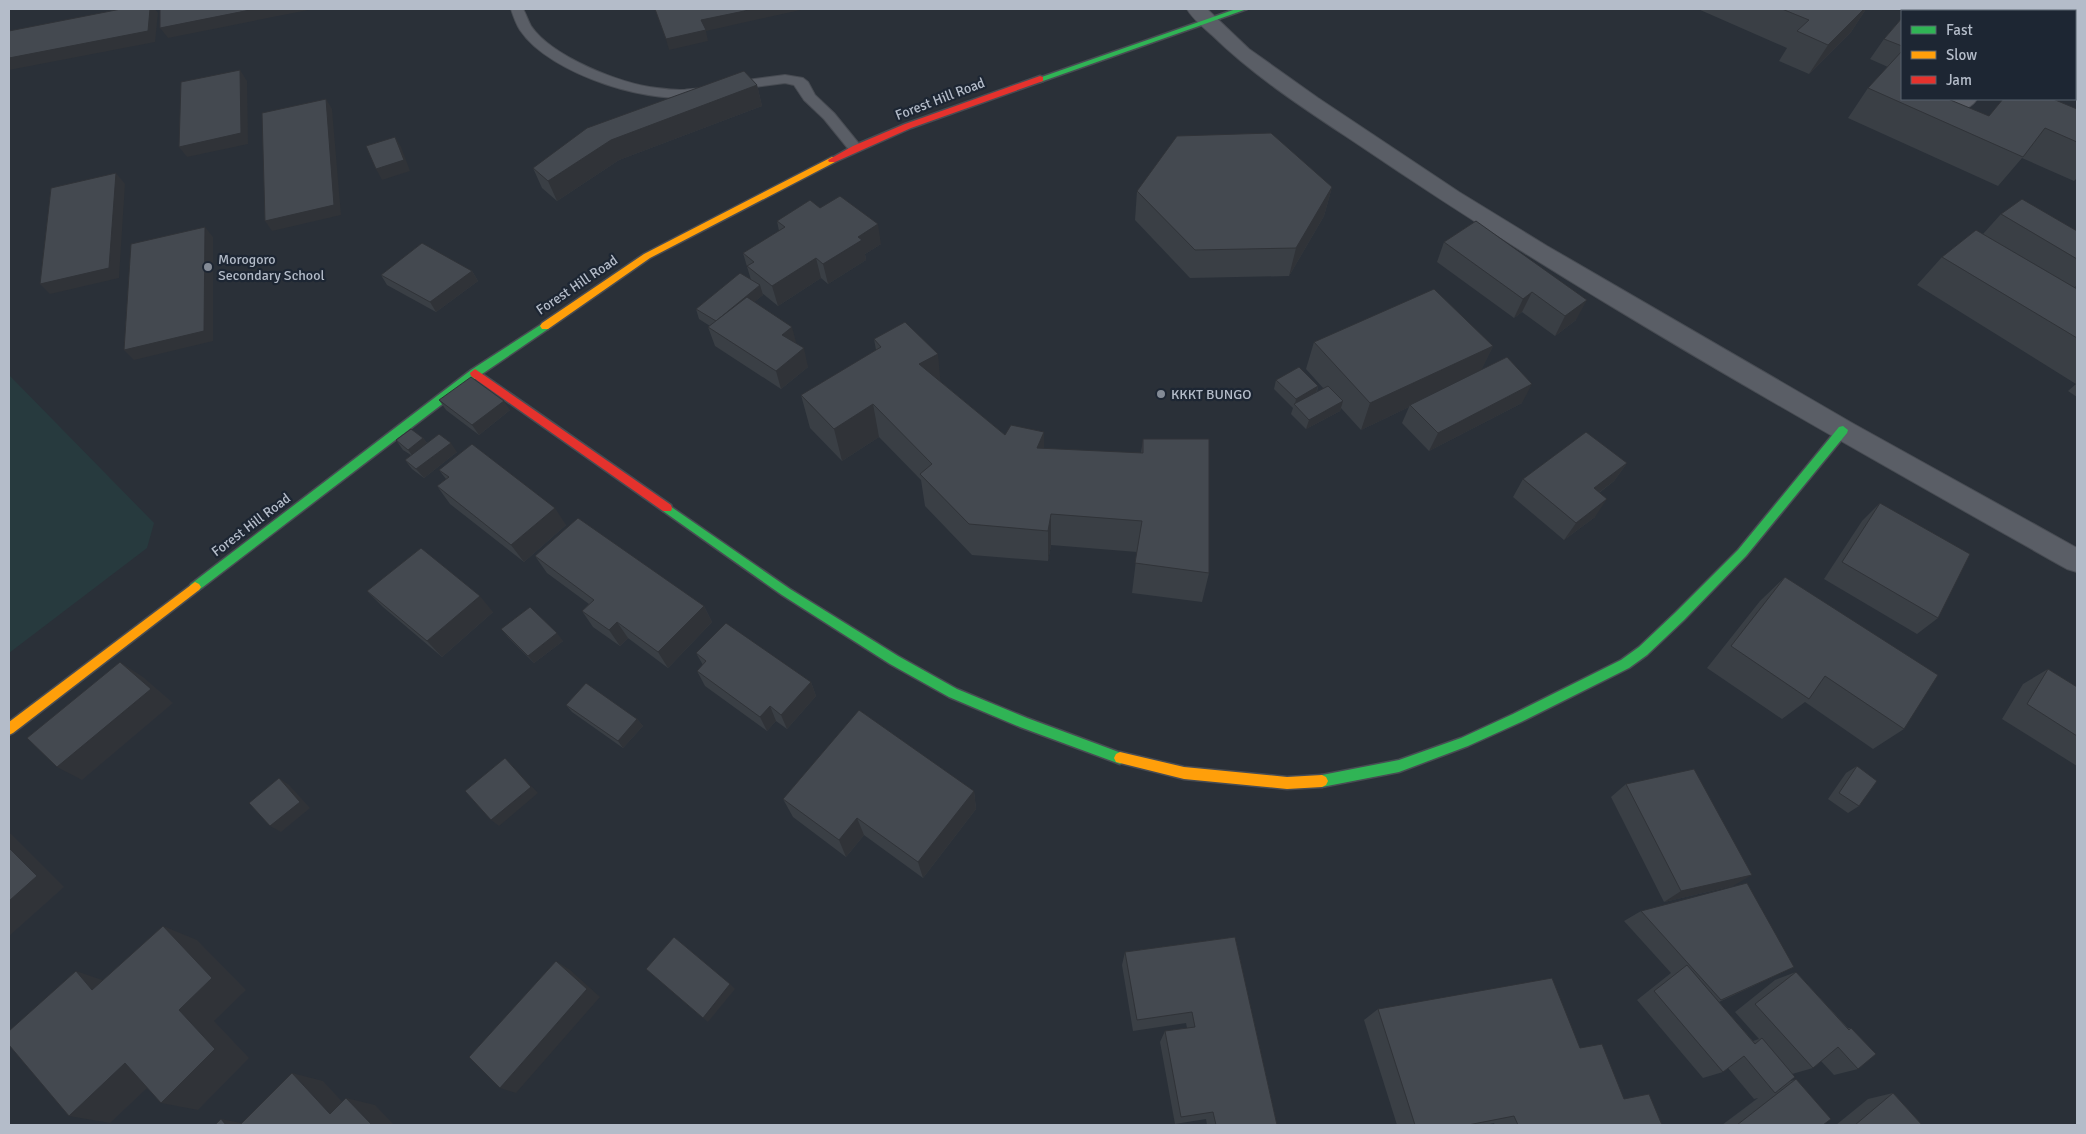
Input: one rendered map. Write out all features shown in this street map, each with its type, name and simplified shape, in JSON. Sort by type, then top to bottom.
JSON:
[{"type":"street","name":"Forest Hill Road","points":[[9,729],[475,373],[647,256],[855,148],[1201,15],[1243,9]]},
{"type":"street","points":[[1201,15],[1242,53],[1311,104],[1451,197],[1539,252],[1843,430],[2077,561]]},
{"type":"street","points":[[475,373],[786,592],[894,660],[953,693],[1024,723],[1112,756],[1184,773],[1287,782],[1326,781],[1399,766],[1464,742],[1517,718],[1625,664],[1643,651],[1680,616],[1742,553],[1843,430]]},
{"type":"lane","points":[[517,9],[532,36],[558,57],[594,74],[635,89],[668,95],[691,95],[707,90],[776,80],[791,79],[798,81],[809,97],[829,116],[855,148]]},
{"type":"green space","points":[[9,375],[154,523],[147,548],[9,653]]},
{"type":"building","points":[[121,9],[150,9],[148,31],[9,58],[9,31]]},
{"type":"building","points":[[160,9],[255,9],[160,28]]},
{"type":"building","points":[[655,9],[754,9],[701,20],[706,30],[666,39]]},
{"type":"building","points":[[1782,9],[1864,9],[1828,45],[1797,31],[1809,20]]},
{"type":"building","points":[[1911,9],[1969,9],[1968,10]]},
{"type":"building","points":[[1901,19],[1901,46],[1884,39]]},
{"type":"building","points":[[1901,52],[1901,100],[1950,100],[1989,116],[2002,100],[2055,100],[2077,109],[2077,142],[2045,128],[2023,157],[1868,88]]},
{"type":"building","points":[[240,70],[241,133],[179,147],[181,82]]},
{"type":"building","points":[[744,71],[757,85],[611,140],[548,181],[533,168],[587,128]]},
{"type":"building","points":[[326,99],[334,205],[265,221],[262,113]]},
{"type":"building","points":[[1271,133],[1332,187],[1296,248],[1195,250],[1137,191],[1177,136]]},
{"type":"building","points":[[395,137],[404,160],[376,169],[366,146]]},
{"type":"building","points":[[116,173],[109,268],[40,284],[51,188]]},
{"type":"building","points":[[840,196],[878,224],[858,237],[862,240],[823,264],[816,258],[772,286],[747,266],[754,262],[743,253],[785,227],[777,221],[810,200],[820,208]]},
{"type":"building","points":[[2022,199],[2077,231],[2077,259],[2001,214]]},
{"type":"building","points":[[1476,221],[1587,300],[1565,316],[1532,292],[1523,299],[1444,242]]},
{"type":"building","points":[[205,227],[204,331],[124,350],[131,244]]},
{"type":"building","points":[[1976,230],[2077,289],[2077,338],[1942,257]]},
{"type":"building","points":[[422,243],[472,271],[430,302],[381,275]]},
{"type":"building","points":[[740,273],[760,285],[716,321],[696,309]]},
{"type":"building","points":[[1434,289],[1493,346],[1370,403],[1314,342]]},
{"type":"building","points":[[747,297],[792,327],[782,335],[804,348],[776,371],[708,327]]},
{"type":"building","points":[[905,322],[938,354],[919,364],[1005,435],[1011,425],[1044,432],[1037,448],[1143,453],[1143,439],[1209,439],[1209,573],[1135,563],[1142,521],[1051,514],[1048,531],[969,524],[920,474],[932,464],[873,404],[834,429],[801,395],[881,347],[874,339]]},
{"type":"building","points":[[1507,357],[1532,384],[1438,433],[1410,405]]},
{"type":"building","points":[[1299,367],[1318,386],[1296,399],[1276,380]]},
{"type":"building","points":[[471,377],[504,401],[472,425],[439,400]]},
{"type":"building","points":[[1328,386],[1343,401],[1309,420],[1294,404]]},
{"type":"building","points":[[411,429],[423,438],[408,450],[396,440]]},
{"type":"building","points":[[1586,432],[1627,463],[1594,488],[1607,499],[1576,523],[1523,479]]},
{"type":"building","points":[[439,434],[451,443],[416,469],[405,460]]},
{"type":"building","points":[[472,444],[555,508],[511,545],[437,486],[449,477],[439,470]]},
{"type":"building","points":[[1880,503],[1970,554],[1938,618],[1842,562]]},
{"type":"building","points":[[578,518],[704,606],[658,652],[617,622],[609,630],[582,611],[594,600],[535,556]]},
{"type":"building","points":[[421,548],[480,596],[427,641],[367,591]]},
{"type":"building","points":[[1785,577],[1938,675],[1904,729],[1825,676],[1809,699],[1731,646]]},
{"type":"building","points":[[530,607],[557,633],[528,656],[501,629]]},
{"type":"building","points":[[726,623],[811,682],[781,715],[770,706],[760,717],[697,671],[706,661],[696,653]]},
{"type":"building","points":[[120,662],[151,689],[57,767],[27,738]]},
{"type":"building","points":[[2048,669],[2077,687],[2077,736],[2027,704]]},
{"type":"building","points":[[586,683],[637,719],[618,741],[566,705]]},
{"type":"building","points":[[859,710],[974,791],[918,862],[857,818],[839,840],[783,799]]},
{"type":"building","points":[[505,758],[531,787],[491,820],[465,791]]},
{"type":"building","points":[[1857,766],[1877,781],[1859,806],[1839,793]]},
{"type":"building","points":[[1694,769],[1752,875],[1681,891],[1626,784]]},
{"type":"building","points":[[279,778],[300,802],[270,826],[249,803]]},
{"type":"building","points":[[9,848],[37,876],[9,901]]},
{"type":"building","points":[[1747,883],[1794,967],[1721,1000],[1641,911]]},
{"type":"building","points":[[163,926],[212,978],[179,1010],[215,1049],[161,1103],[125,1063],[69,1116],[9,1045],[9,1031],[76,971],[92,990]]},
{"type":"building","points":[[674,937],[730,984],[703,1018],[646,969]]},
{"type":"building","points":[[1235,937],[1277,1125],[1216,1125],[1213,1112],[1181,1117],[1165,1031],[1195,1027],[1192,1012],[1137,1020],[1125,952]]},
{"type":"building","points":[[556,961],[587,989],[500,1088],[469,1057]]},
{"type":"building","points":[[1687,965],[1755,1044],[1762,1038],[1795,1077],[1775,1093],[1744,1056],[1723,1072],[1654,991]]},
{"type":"building","points":[[1796,972],[1849,1030],[1851,1028],[1876,1054],[1858,1069],[1838,1047],[1813,1068],[1755,1004]]},
{"type":"building","points":[[1552,978],[1580,1048],[1602,1044],[1624,1099],[1649,1094],[1662,1125],[1518,1125],[1514,1116],[1468,1125],[1415,1125],[1378,1009]]},
{"type":"building","points":[[292,1073],[330,1114],[346,1098],[372,1125],[240,1125]]},
{"type":"building","points":[[1796,1079],[1831,1119],[1823,1125],[1737,1125]]},
{"type":"building","points":[[1893,1093],[1922,1125],[1855,1125]]},
{"type":"building","points":[[221,1119],[226,1125],[215,1125]]},
{"type":"traffic: fast","points":[[1040,79],[1243,9]]},
{"type":"traffic: fast","points":[[195,587],[475,373],[545,326]]},
{"type":"traffic: fast","points":[[1322,781],[1399,766],[1464,742],[1517,718],[1625,664],[1643,651],[1680,616],[1742,553],[1843,430]]},
{"type":"traffic: fast","points":[[667,508],[786,592],[894,660],[953,693],[1024,723],[1120,758]]},
{"type":"traffic: slow","points":[[545,326],[647,256],[832,160]]},
{"type":"traffic: slow","points":[[9,729],[195,587]]},
{"type":"traffic: slow","points":[[1120,758],[1184,773],[1287,783],[1322,781]]},
{"type":"traffic: jam","points":[[832,160],[908,126],[1040,79]]},
{"type":"traffic: jam","points":[[475,373],[667,508]]},
{"type":"place","name":"Morogoro Secondary School","points":[[208,267]]},
{"type":"place","name":"KKKT BUNGO","points":[[1161,394]]}]
